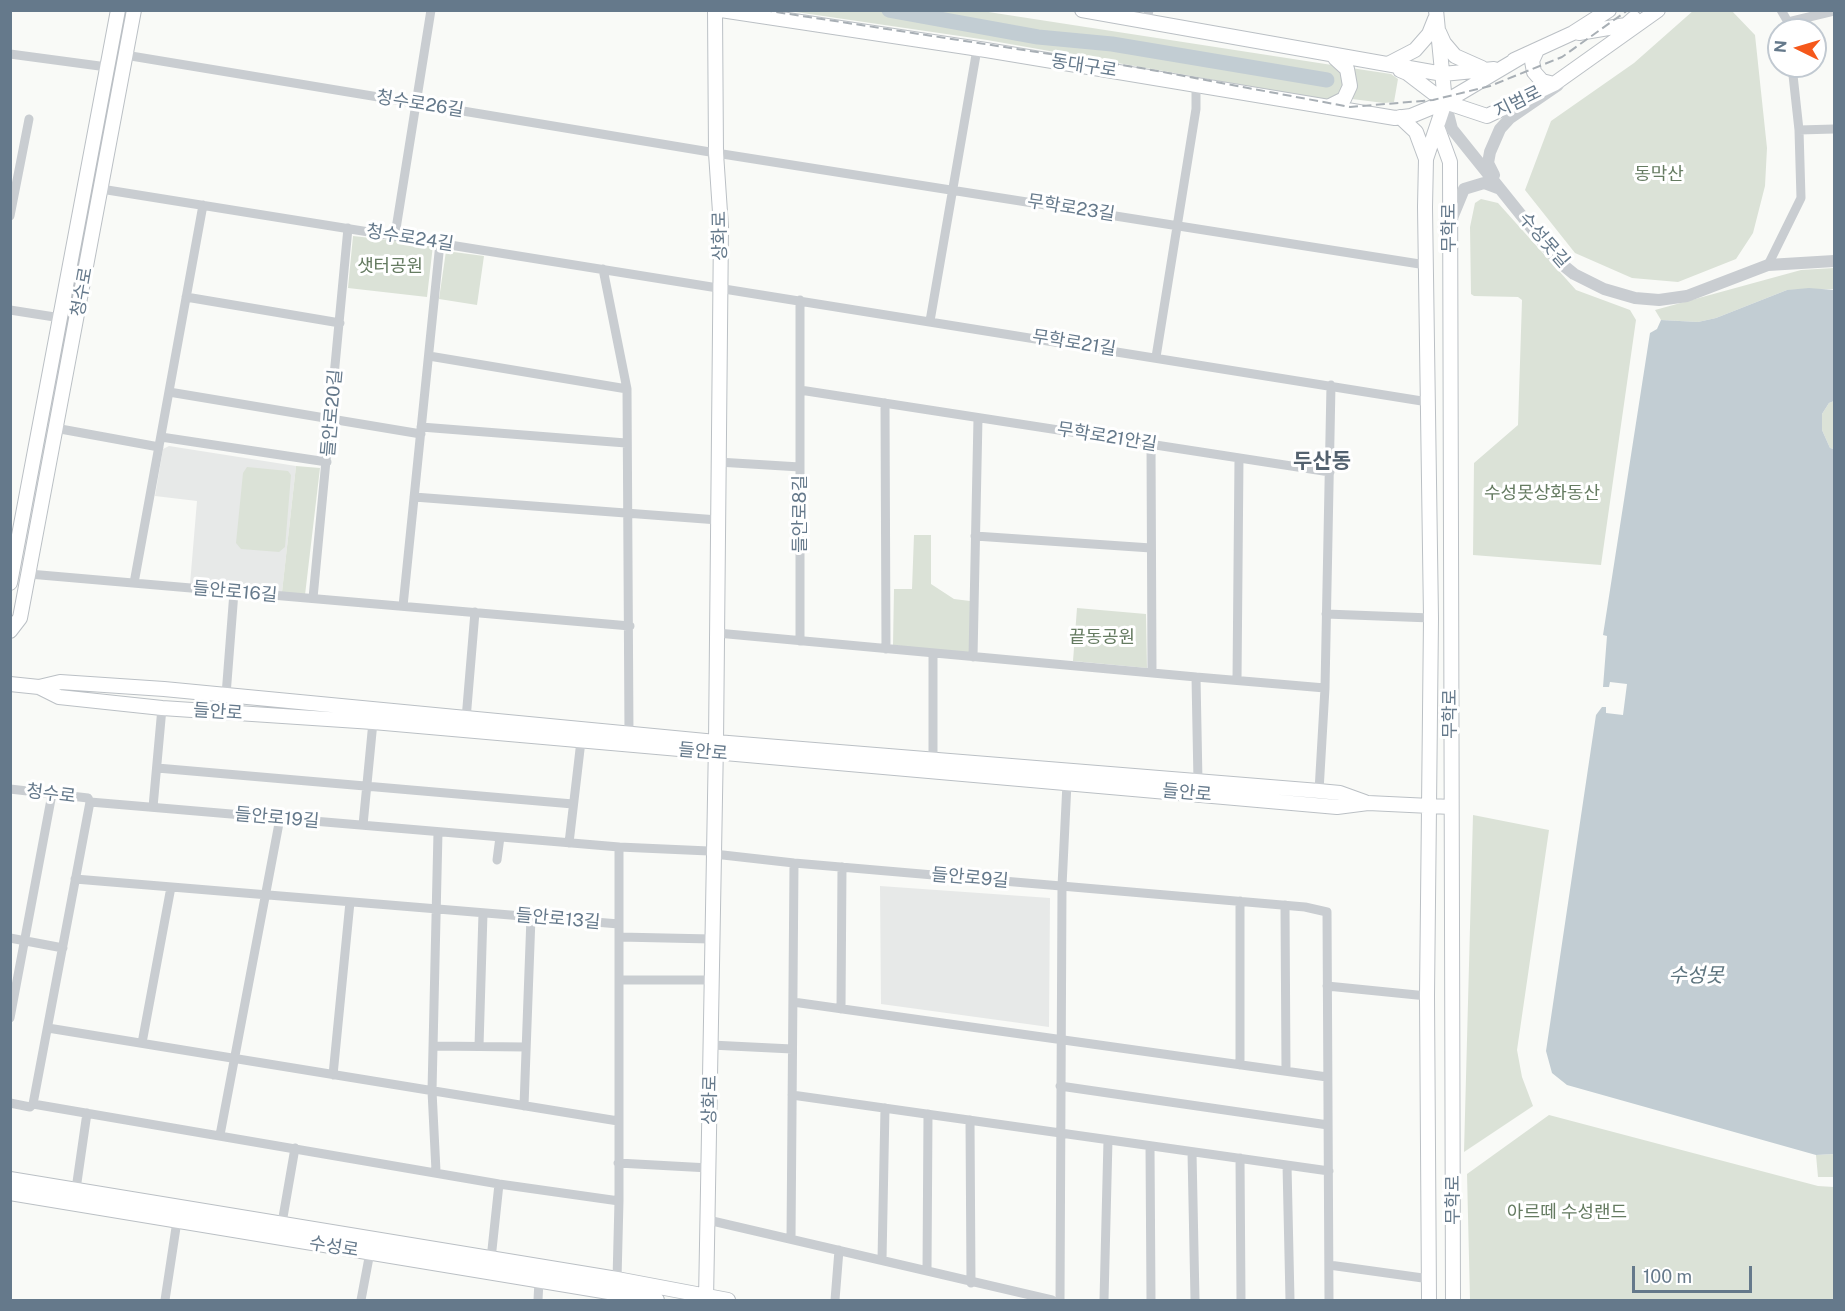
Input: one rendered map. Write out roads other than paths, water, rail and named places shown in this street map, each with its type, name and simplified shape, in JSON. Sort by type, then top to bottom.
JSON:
[{"type":"main road","name":"청수로","points":[[10,583],[15,529],[61,318],[118,10]]},
{"type":"main road","name":"청수로","points":[[10,631],[20,618],[134,10]]},
{"type":"main road","name":"상화로","points":[[706,1298],[716,747],[721,227],[716,153],[715,10]]},
{"type":"main road","name":"동대구로","points":[[721,10],[1400,117],[1411,116],[1444,102]]},
{"type":"main road","points":[[1082,10],[1148,15],[1330,56],[1383,65],[1407,73],[1444,102]]},
{"type":"main road","name":"지범로","points":[[1383,65],[1443,74],[1477,73],[1493,69],[1537,50],[1568,35],[1609,10]]},
{"type":"main road","points":[[1568,35],[1626,25],[1643,10]]},
{"type":"main road","name":"지범로","points":[[1444,102],[1487,116],[1554,84],[1658,10]]},
{"type":"main road","points":[[1383,65],[1401,60],[1415,50],[1429,34],[1436,18]]},
{"type":"main road","points":[[1436,18],[1444,44],[1455,56],[1473,66],[1493,69]]},
{"type":"main road","name":"무학로","points":[[1430,1300],[1427,996],[1431,618],[1426,159],[1438,129],[1444,102],[1436,18]]},
{"type":"main road","points":[[1537,50],[1532,61],[1534,72],[1542,81],[1554,84]]},
{"type":"main road","points":[[1328,106],[1344,99],[1351,82],[1346,66],[1330,56]]},
{"type":"main road","name":"지범로","points":[[1444,102],[1521,57]]},
{"type":"main road","points":[[1400,117],[1416,132],[1426,159]]},
{"type":"main road","name":"무학로","points":[[1438,129],[1450,162],[1453,1300]]},
{"type":"main road","name":"들안로","points":[[10,684],[39,687],[60,682],[226,695],[629,734],[716,747],[1068,783],[1337,807],[1368,803],[1450,807]]},
{"type":"main road","name":"들안로","points":[[39,687],[59,697],[162,708],[373,722],[581,741],[933,760],[1341,793],[1368,803]]},
{"type":"main road","name":"수성로","points":[[10,1179],[617,1279],[706,1298],[728,1300]]},
{"type":"main road","name":"수성로","points":[[10,1193],[657,1300]]},
{"type":"street","points":[[395,235],[431,10]]},
{"type":"street","points":[[1813,18],[1834,11]]},
{"type":"street","points":[[930,321],[977,49]]},
{"type":"street","points":[[10,54],[107,67]]},
{"type":"street","name":"청수로26길","points":[[125,55],[716,153]]},
{"type":"street","points":[[1502,190],[1488,163],[1493,140],[1510,118],[1547,95],[1579,67]]},
{"type":"street","points":[[1768,265],[1801,198],[1799,130],[1793,78]]},
{"type":"street","points":[[1156,357],[1196,109],[1196,84]]},
{"type":"street","name":"수성못길","points":[[1444,102],[1452,129],[1558,261],[1589,282],[1619,295],[1659,300],[1687,296],[1768,265],[1834,261]]},
{"type":"street","points":[[10,216],[29,119]]},
{"type":"street","points":[[1799,130],[1834,129]]},
{"type":"street","name":"무학로23길","points":[[716,153],[1426,265]]},
{"type":"street","points":[[1449,229],[1458,198],[1464,189],[1484,183],[1502,190]]},
{"type":"street","name":"청수로24길","points":[[101,189],[720,287]]},
{"type":"street","points":[[28,574],[134,584],[203,205]]},
{"type":"street","name":"들안로20길","points":[[313,598],[332,420],[348,228]]},
{"type":"street","points":[[403,606],[440,243]]},
{"type":"street","points":[[603,268],[627,389],[629,734]]},
{"type":"street","name":"무학로21길","points":[[720,287],[1428,402]]},
{"type":"street","points":[[186,297],[340,322]]},
{"type":"street","name":"들안로8길","points":[[800,300],[800,641]]},
{"type":"street","name":"청수로","points":[[10,310],[61,318]]},
{"type":"street","points":[[429,356],[627,389]]},
{"type":"street","points":[[1319,791],[1325,688],[1331,385]]},
{"type":"street","name":"무학로21안길","points":[[800,390],[1330,472]]},
{"type":"street","points":[[169,392],[332,420],[421,431],[626,443]]},
{"type":"street","points":[[885,403],[886,649]]},
{"type":"street","points":[[973,657],[978,417]]},
{"type":"street","points":[[55,428],[159,447]]},
{"type":"street","points":[[161,437],[327,462]]},
{"type":"street","points":[[1151,444],[1152,673]]},
{"type":"street","points":[[1237,680],[1239,458]]},
{"type":"street","points":[[718,462],[800,467]]},
{"type":"street","points":[[414,498],[718,520]]},
{"type":"street","points":[[975,536],[1151,548]]},
{"type":"street","name":"들안로16길","points":[[134,584],[630,626]]},
{"type":"street","name":"들안로","points":[[226,695],[234,592]]},
{"type":"street","points":[[466,719],[475,612]]},
{"type":"street","points":[[1326,614],[1431,618]]},
{"type":"street","points":[[717,633],[1325,688]]},
{"type":"street","points":[[933,653],[933,760]]},
{"type":"street","points":[[1196,677],[1198,782]]},
{"type":"street","points":[[153,807],[162,708]]},
{"type":"street","points":[[363,825],[373,722]]},
{"type":"street","points":[[581,741],[569,843],[709,851],[714,854],[794,863],[791,1239]]},
{"type":"street","points":[[157,768],[573,804]]},
{"type":"street","points":[[1060,1300],[1059,1133],[1062,886],[1068,783]]},
{"type":"street","name":"청수로","points":[[10,789],[88,798],[90,802],[153,807]]},
{"type":"street","points":[[10,1018],[52,794]]},
{"type":"street","points":[[33,1104],[90,802]]},
{"type":"street","name":"들안로19길","points":[[153,807],[569,843]]},
{"type":"street","points":[[220,1135],[280,818]]},
{"type":"street","points":[[436,1171],[432,1091],[438,832]]},
{"type":"street","points":[[497,860],[500,837]]},
{"type":"street","name":"들안로13길","points":[[75,879],[619,924],[620,847]]},
{"type":"street","name":"들안로9길","points":[[794,863],[1285,905],[1327,912],[1327,986]]},
{"type":"street","points":[[841,1009],[842,867]]},
{"type":"street","points":[[142,1044],[171,887]]},
{"type":"street","points":[[1240,901],[1240,1065]]},
{"type":"street","points":[[333,1075],[350,902]]},
{"type":"street","points":[[1285,905],[1286,1071]]},
{"type":"street","points":[[479,1046],[483,913]]},
{"type":"street","points":[[524,1106],[531,917]]},
{"type":"street","points":[[617,1279],[619,924]]},
{"type":"street","points":[[619,937],[712,939]]},
{"type":"street","points":[[10,938],[63,948]]},
{"type":"street","points":[[619,980],[712,980]]},
{"type":"street","points":[[1329,1300],[1327,986],[1427,996]]},
{"type":"street","points":[[793,1002],[1327,1077]]},
{"type":"street","points":[[48,1028],[618,1121]]},
{"type":"street","points":[[711,1045],[792,1048]]},
{"type":"street","points":[[433,1046],[526,1047]]},
{"type":"street","points":[[1060,1086],[1328,1125]]},
{"type":"street","points":[[792,1095],[1329,1171]]},
{"type":"street","points":[[10,1103],[30,1107],[33,1104],[436,1171],[499,1184],[619,1202]]},
{"type":"street","points":[[882,1260],[885,1108]]},
{"type":"street","points":[[76,1189],[87,1113]]},
{"type":"street","points":[[927,1271],[928,1114]]},
{"type":"street","points":[[970,1120],[971,1283]]},
{"type":"street","points":[[1104,1300],[1108,1140]]},
{"type":"street","points":[[1150,1146],[1151,1300]]},
{"type":"street","points":[[282,1223],[295,1148]]},
{"type":"street","points":[[1192,1152],[1195,1300]]},
{"type":"street","points":[[1239,1158],[1241,1300]]},
{"type":"street","points":[[618,1163],[709,1168]]},
{"type":"street","points":[[1287,1165],[1290,1300]]},
{"type":"street","points":[[491,1259],[499,1184]]},
{"type":"street","points":[[708,1220],[1052,1300]]},
{"type":"street","points":[[165,1300],[177,1221]]},
{"type":"street","points":[[361,1300],[372,1239]]},
{"type":"street","points":[[836,1300],[838,1250]]},
{"type":"street","points":[[1329,1264],[1430,1279]]},
{"type":"street","points":[[538,1300],[539,1281]]},
{"type":"water","name":"수성못","points":[[1809,288],[1834,290],[1834,401],[1829,403],[1822,414],[1822,430],[1830,448],[1834,449],[1834,1154],[1816,1155],[1567,1085],[1552,1073],[1546,1051],[1596,715],[1602,707],[1606,707],[1606,713],[1623,715],[1627,684],[1610,682],[1609,687],[1603,687],[1607,636],[1603,635],[1650,333],[1657,329],[1661,320],[1698,322],[1716,318],[1787,290]]},
{"type":"waterway","points":[[889,10],[1038,37],[1112,44],[1327,80]]},
{"type":"railway","points":[[763,10],[1141,68],[1350,107],[1433,100],[1490,86],[1562,57],[1628,10]]},
{"type":"district","name":"두산동","points":[[1322,462]]},
{"type":"park label","name":"동막산","points":[[1659,174]]},
{"type":"park label","name":"샛터공원","points":[[390,266]]},
{"type":"park label","name":"수성못상화동산","points":[[1542,493]]},
{"type":"park label","name":"끝동공원","points":[[1102,637]]},
{"type":"park label","name":"아르떼 수성랜드","points":[[1567,1212]]}]
